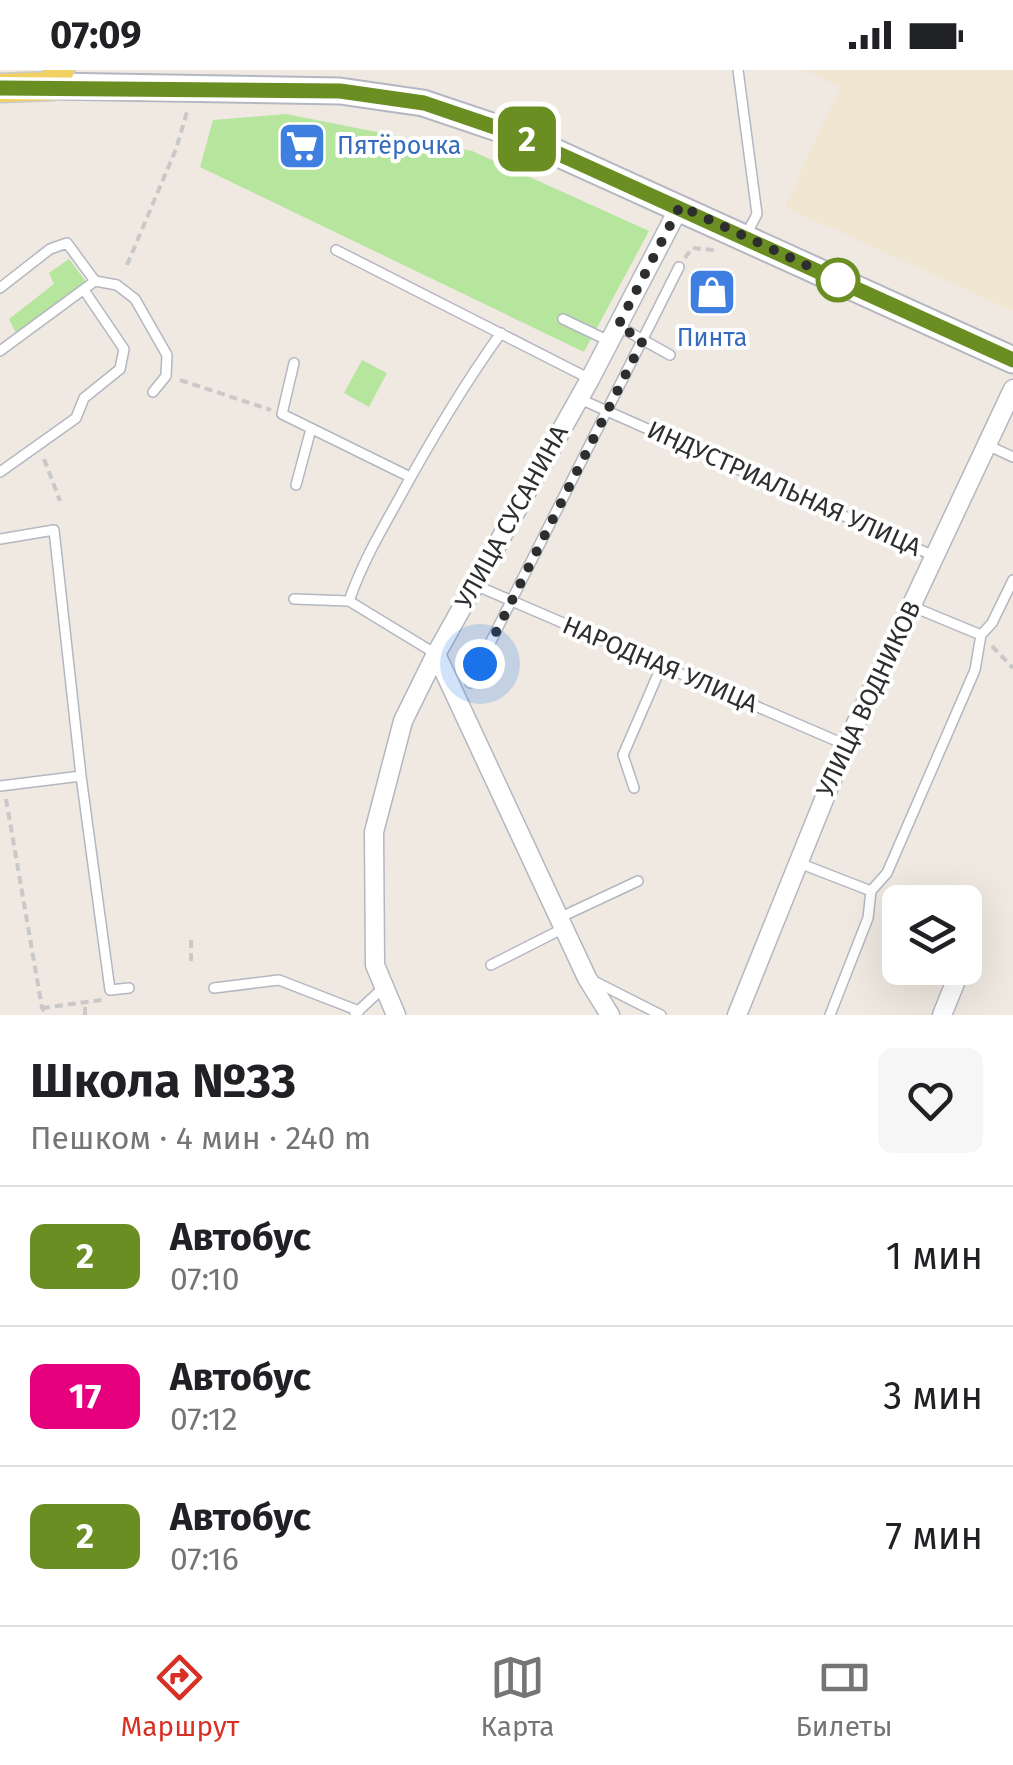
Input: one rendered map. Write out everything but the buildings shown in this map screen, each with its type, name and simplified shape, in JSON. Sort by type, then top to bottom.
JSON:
[{"type":"main road","points":[[34,80],[256,85],[424,103],[515,134],[1013,360]]},
{"type":"street","name":"УЛИЦА СУСАНИНА","points":[[396,1015],[375,965],[374,832],[403,721],[680,206]]},
{"type":"street","name":"УЛИЦА ВОДНИКОВ","points":[[738,1015],[846,745],[1013,388]]},
{"type":"street","points":[[436,654],[587,978],[610,1015]]},
{"type":"street","points":[[942,1015],[955,985]]},
{"type":"lane","points":[[738,70],[757,214],[746,238]]},
{"type":"lane","points":[[0,288],[50,249],[67,243],[95,281],[116,285],[135,298],[167,354],[166,376],[153,392]]},
{"type":"lane","points":[[336,250],[590,379]]},
{"type":"lane","points":[[470,684],[679,267]]},
{"type":"lane","points":[[0,352],[95,281]]},
{"type":"lane","points":[[0,472],[76,418],[84,398],[120,369],[124,349],[84,290]]},
{"type":"lane","points":[[563,319],[643,340],[670,355]]},
{"type":"lane","points":[[349,601],[360,570],[410,477],[470,376],[502,333]]},
{"type":"lane","points":[[294,362],[282,414],[410,477]]},
{"type":"lane","name":"ИНДУСТРИАЛЬНАЯ УЛИЦА","points":[[578,398],[934,556]]},
{"type":"lane","points":[[296,485],[311,429]]},
{"type":"lane","points":[[986,445],[1013,457]]},
{"type":"lane","points":[[0,539],[54,530],[110,990],[130,988]]},
{"type":"lane","points":[[830,1015],[868,918],[871,891],[887,873],[975,670],[984,638],[1013,580]]},
{"type":"lane","name":"НАРОДНАЯ УЛИЦА","points":[[475,584],[846,745]]},
{"type":"lane","points":[[294,598],[349,601],[436,654]]},
{"type":"lane","points":[[911,606],[984,638]]},
{"type":"lane","points":[[634,788],[624,755],[662,665]]},
{"type":"lane","points":[[2,786],[81,776]]},
{"type":"lane","points":[[796,862],[871,891]]},
{"type":"lane","points":[[491,965],[638,881]]},
{"type":"lane","points":[[587,978],[662,1015]]},
{"type":"lane","points":[[214,988],[279,980],[356,1013],[386,986]]},
{"type":"path","points":[[126,265],[176,149],[188,109]]},
{"type":"path","points":[[166,376],[282,414]]},
{"type":"path","points":[[38,446],[60,501]]},
{"type":"path","points":[[984,638],[1013,668]]},
{"type":"path","points":[[2,786],[42,1008],[47,1015]]},
{"type":"path","points":[[191,940],[191,961]]},
{"type":"path","points":[[42,1008],[105,1000],[110,990]]},
{"type":"path","points":[[85,1002],[85,1015]]},
{"type":"shaded area","points":[[804,70],[1013,70],[1013,311],[785,207],[840,87]]},
{"type":"green space","points":[[286,114],[472,151],[649,231],[584,352],[200,167],[213,120]]},
{"type":"green space","points":[[69,259],[87,283],[16,333],[9,319],[54,284],[49,273]]},
{"type":"green space","points":[[362,360],[387,373],[369,407],[344,393]]},
{"type":"bus line","name":"2","points":[[0,88],[340,91],[424,103],[515,134],[1013,360]]},
{"type":"place","name":"Пятёрочка","points":[[302,146]]},
{"type":"place","name":"Пинта","points":[[712,292]]},
{"type":"route","points":[[480,664],[643,340],[618,326],[680,206],[838,280]]}]
